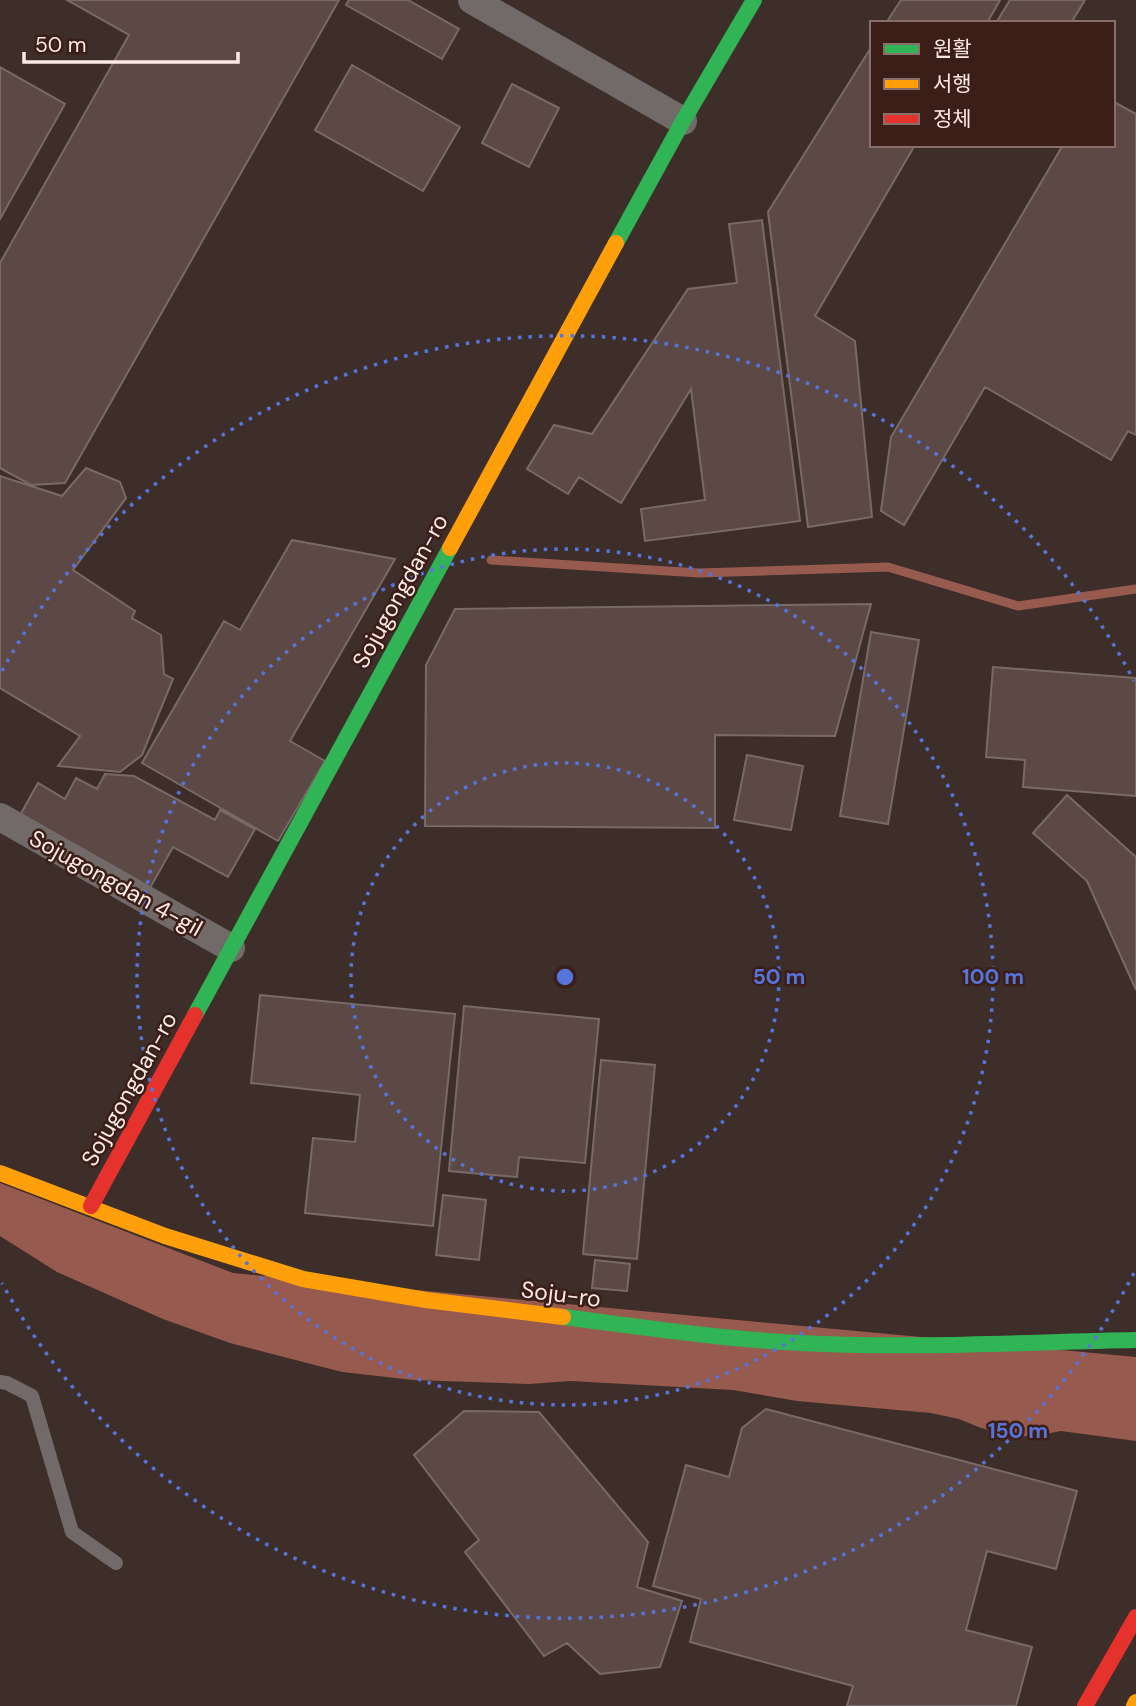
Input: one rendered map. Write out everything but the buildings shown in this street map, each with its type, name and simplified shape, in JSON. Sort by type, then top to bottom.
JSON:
[{"type":"street","points":[[472,0],[683,121]]},
{"type":"street","name":"Sojugongdan-ro","points":[[91,1206],[683,121],[754,0]]},
{"type":"street","name":"Sojugongdan 4-gil","points":[[0,817],[232,948]]},
{"type":"street","name":"Soju-ro","points":[[0,1173],[165,1236],[303,1279],[453,1303],[714,1336],[801,1343],[890,1345],[1136,1340]]},
{"type":"street","points":[[1085,1706],[1136,1617]]},
{"type":"lane","points":[[0,1382],[32,1396],[72,1532],[116,1563]]},
{"type":"shaded area","points":[[0,1183],[233,1273],[1136,1357],[1136,1441],[1061,1431],[1016,1437],[931,1413],[797,1401],[733,1390],[570,1381],[529,1384],[413,1380],[342,1372],[230,1343],[163,1319],[57,1272],[0,1236]]},
{"type":"waterway","points":[[491,560],[699,573],[888,567],[1018,606],[1136,589]]},
{"type":"traffic: fast","points":[[616,243],[754,0]]},
{"type":"traffic: fast","points":[[195,1015],[450,548]]},
{"type":"traffic: fast","points":[[563,1317],[741,1339],[843,1345],[1136,1340]]},
{"type":"traffic: slow","points":[[450,548],[616,243]]},
{"type":"traffic: slow","points":[[0,1173],[165,1236],[303,1279],[426,1300],[563,1317]]},
{"type":"traffic: slow","points":[[1134,1706],[1136,1702]]},
{"type":"traffic: jam","points":[[91,1206],[195,1015]]},
{"type":"traffic: jam","points":[[1085,1706],[1136,1617]]}]
